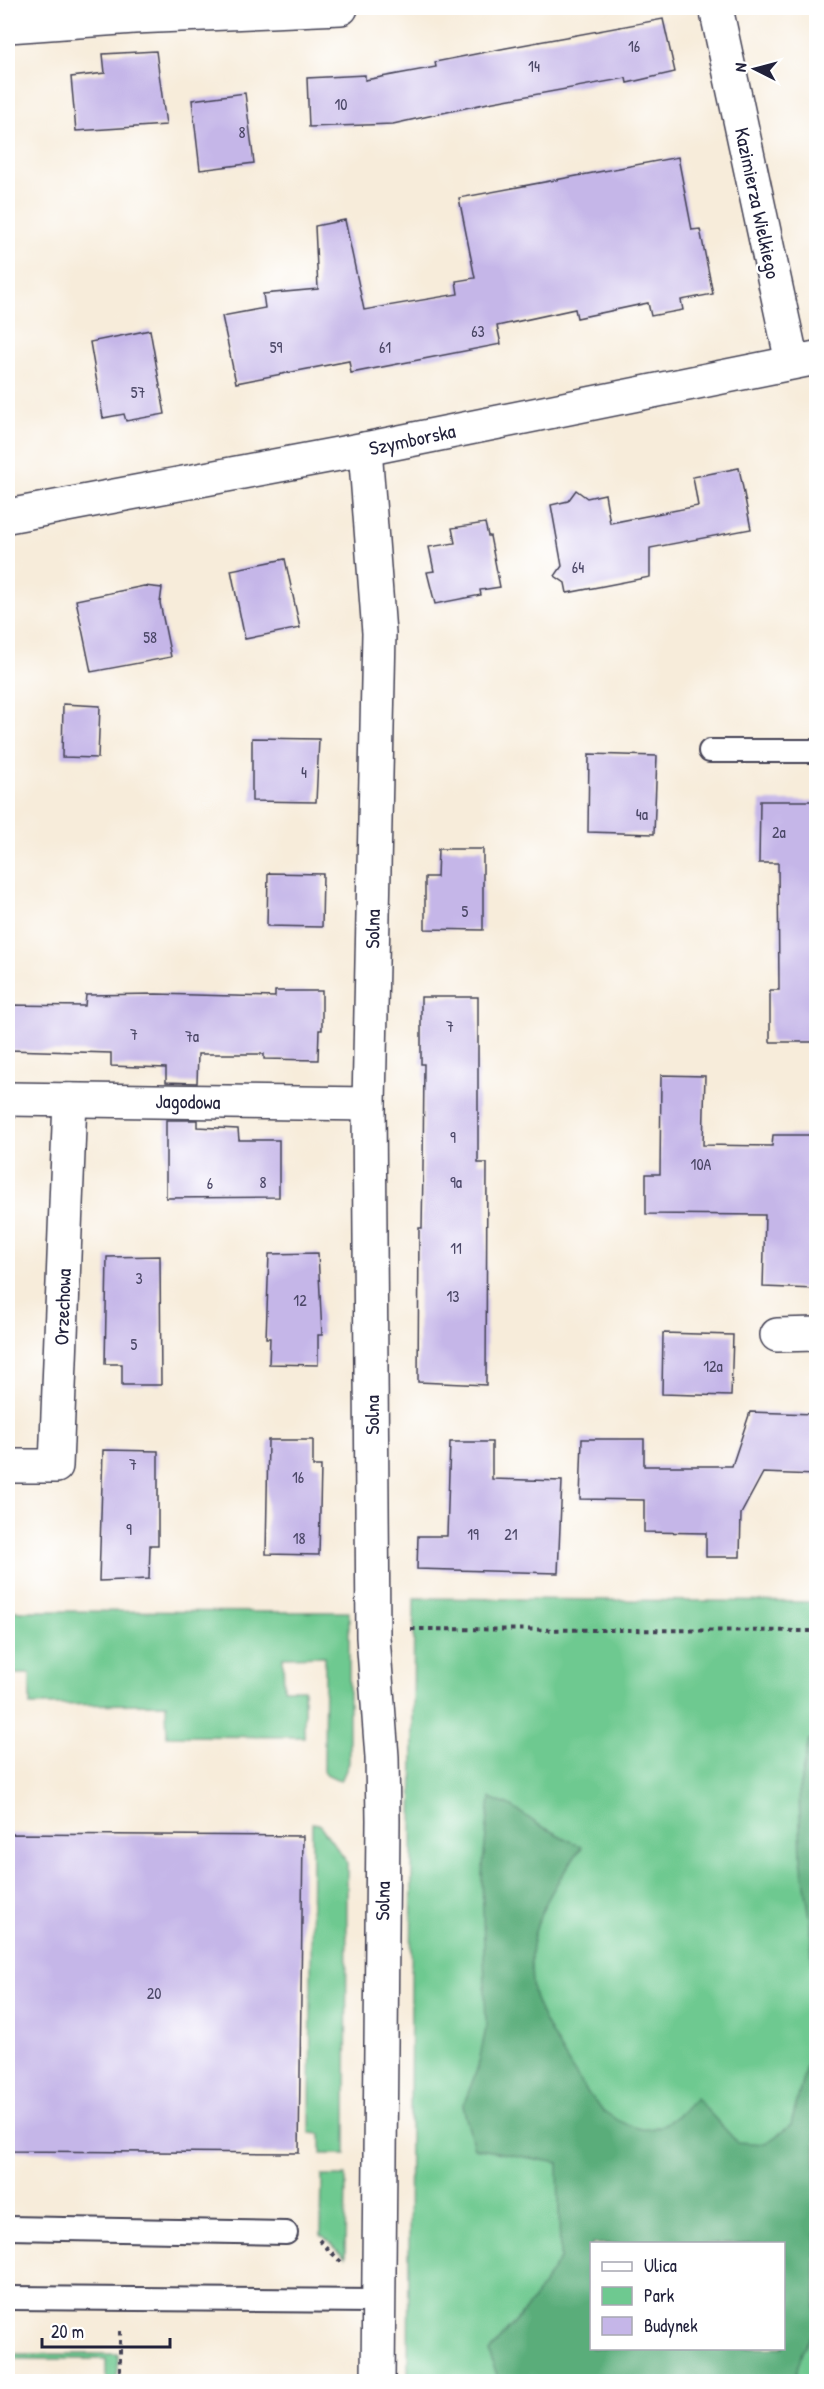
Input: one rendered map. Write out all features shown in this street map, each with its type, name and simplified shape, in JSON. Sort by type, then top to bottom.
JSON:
[{"type":"street","points":[[8,26],[134,12],[341,8]]},
{"type":"street","name":"Kazimierza Wielkiego","points":[[716,8],[804,360]]},
{"type":"street","name":"Szymborska","points":[[8,516],[365,449],[804,360]]},
{"type":"street","name":"Solna","points":[[365,449],[379,633],[369,1104],[373,1637],[382,1758],[383,1820],[378,2382]]},
{"type":"street","name":"Jagodowa","points":[[8,1099],[369,1104]]},
{"type":"street","name":"Orzechowa","points":[[8,1466],[56,1466],[70,1100]]},
{"type":"street","points":[[777,1335],[816,1334]]},
{"type":"lane","points":[[710,751],[816,751]]},
{"type":"lane","points":[[8,2228],[286,2232]]},
{"type":"lane","points":[[8,2298],[378,2301]]},
{"type":"path","points":[[373,1637],[411,1629],[816,1631]]},
{"type":"path","points":[[286,2232],[312,2233],[342,2264]]},
{"type":"green space","points":[[414,1598],[816,1602],[816,2381],[408,2382]]},
{"type":"green space","points":[[8,1611],[349,1612],[349,1763],[341,1781],[326,1774],[324,1770],[325,1656],[283,1657],[284,1689],[304,1689],[304,1737],[167,1736],[166,1704],[30,1705],[30,1674],[8,1674]]},
{"type":"green space","points":[[816,1734],[816,2331],[802,2351],[794,2381],[499,2381],[489,2352],[530,2304],[560,2259],[558,2163],[474,2148],[463,2106],[478,2067],[486,2028],[482,1874],[490,1798],[512,1807],[539,1825],[582,1847],[555,1886],[540,1916],[532,1946],[531,1976],[535,1999],[547,2024],[587,2092],[605,2112],[642,2129],[657,2127],[672,2119],[696,2098],[737,2142],[765,2144],[791,2125],[808,2058],[813,2008],[811,1925],[801,1859],[799,1789],[809,1740]]},
{"type":"green space","points":[[312,1823],[319,1824],[347,1862],[346,2154],[321,2154],[321,2134],[310,2133]]},
{"type":"green space","points":[[322,2176],[346,2176],[345,2257],[321,2234]]},
{"type":"green space","points":[[8,2354],[118,2354],[118,2380],[106,2379],[106,2359],[8,2359]]},
{"type":"building","points":[[663,19],[675,72],[627,83],[626,78],[488,103],[393,124],[309,127],[307,78],[365,75],[365,80],[436,67],[435,62]]},
{"type":"building","points":[[156,51],[166,125],[76,131],[71,77],[105,73],[103,54]]},
{"type":"building","points":[[245,93],[254,163],[200,170],[192,100]]},
{"type":"building","points":[[678,157],[692,230],[700,229],[713,294],[681,300],[683,310],[651,316],[648,303],[577,318],[575,309],[497,326],[501,344],[351,373],[349,361],[236,383],[222,316],[265,308],[263,294],[318,289],[315,226],[345,220],[364,310],[458,294],[456,281],[475,278],[459,198]]},
{"type":"building","points":[[150,330],[165,414],[126,421],[124,414],[103,418],[90,342]]},
{"type":"building","points":[[739,468],[751,529],[650,548],[650,577],[567,593],[565,583],[555,576],[562,566],[551,505],[568,501],[576,490],[587,498],[605,494],[610,523],[698,506],[693,477]]},
{"type":"building","points":[[485,523],[488,536],[490,536],[500,587],[480,590],[481,595],[435,604],[427,572],[434,571],[429,547],[455,543],[452,528]]},
{"type":"building","points":[[285,559],[300,628],[245,639],[231,570]]},
{"type":"building","points":[[144,586],[162,588],[160,603],[171,657],[91,672],[76,600]]},
{"type":"building","points":[[63,704],[100,706],[98,758],[62,757]]},
{"type":"building","points":[[252,738],[319,739],[316,802],[252,801]]},
{"type":"building","points":[[589,754],[657,756],[654,834],[588,832]]},
{"type":"building","points":[[760,801],[816,801],[816,1042],[770,1042],[770,990],[779,990],[778,863],[759,863]]},
{"type":"building","points":[[438,849],[483,849],[483,930],[425,929],[425,877],[437,877]]},
{"type":"building","points":[[268,873],[323,874],[322,927],[267,926]]},
{"type":"building","points":[[275,991],[322,991],[322,1030],[319,1030],[318,1060],[264,1059],[264,1054],[198,1054],[197,1083],[166,1082],[166,1068],[111,1066],[111,1053],[8,1050],[8,1005],[85,1006],[86,995],[275,997]]},
{"type":"building","points":[[421,997],[478,997],[478,1163],[487,1163],[486,1385],[418,1382],[419,1228],[422,1228],[424,1064],[421,1064]]},
{"type":"building","points":[[661,1075],[705,1076],[703,1145],[772,1146],[773,1135],[816,1135],[816,1289],[763,1287],[765,1215],[646,1214],[646,1174],[660,1174]]},
{"type":"building","points":[[166,1120],[197,1120],[197,1127],[238,1129],[239,1140],[279,1140],[279,1197],[166,1198]]},
{"type":"building","points":[[318,1253],[322,1335],[318,1335],[318,1365],[269,1364],[270,1338],[266,1338],[269,1254]]},
{"type":"building","points":[[160,1256],[161,1385],[122,1385],[122,1364],[105,1364],[107,1257]]},
{"type":"building","points":[[663,1333],[733,1335],[731,1396],[662,1394]]},
{"type":"building","points":[[750,1412],[816,1414],[816,1475],[763,1473],[741,1514],[740,1557],[706,1557],[706,1533],[644,1532],[644,1500],[580,1499],[582,1439],[644,1439],[644,1466],[732,1466]]},
{"type":"building","points":[[268,1440],[313,1440],[313,1466],[321,1466],[319,1555],[266,1554]]},
{"type":"building","points":[[450,1442],[492,1442],[492,1479],[562,1481],[558,1573],[417,1569],[418,1536],[447,1536]]},
{"type":"building","points":[[103,1450],[158,1451],[158,1545],[150,1545],[149,1579],[99,1581]]},
{"type":"building","points":[[8,1834],[303,1836],[299,2153],[8,2151]]}]
